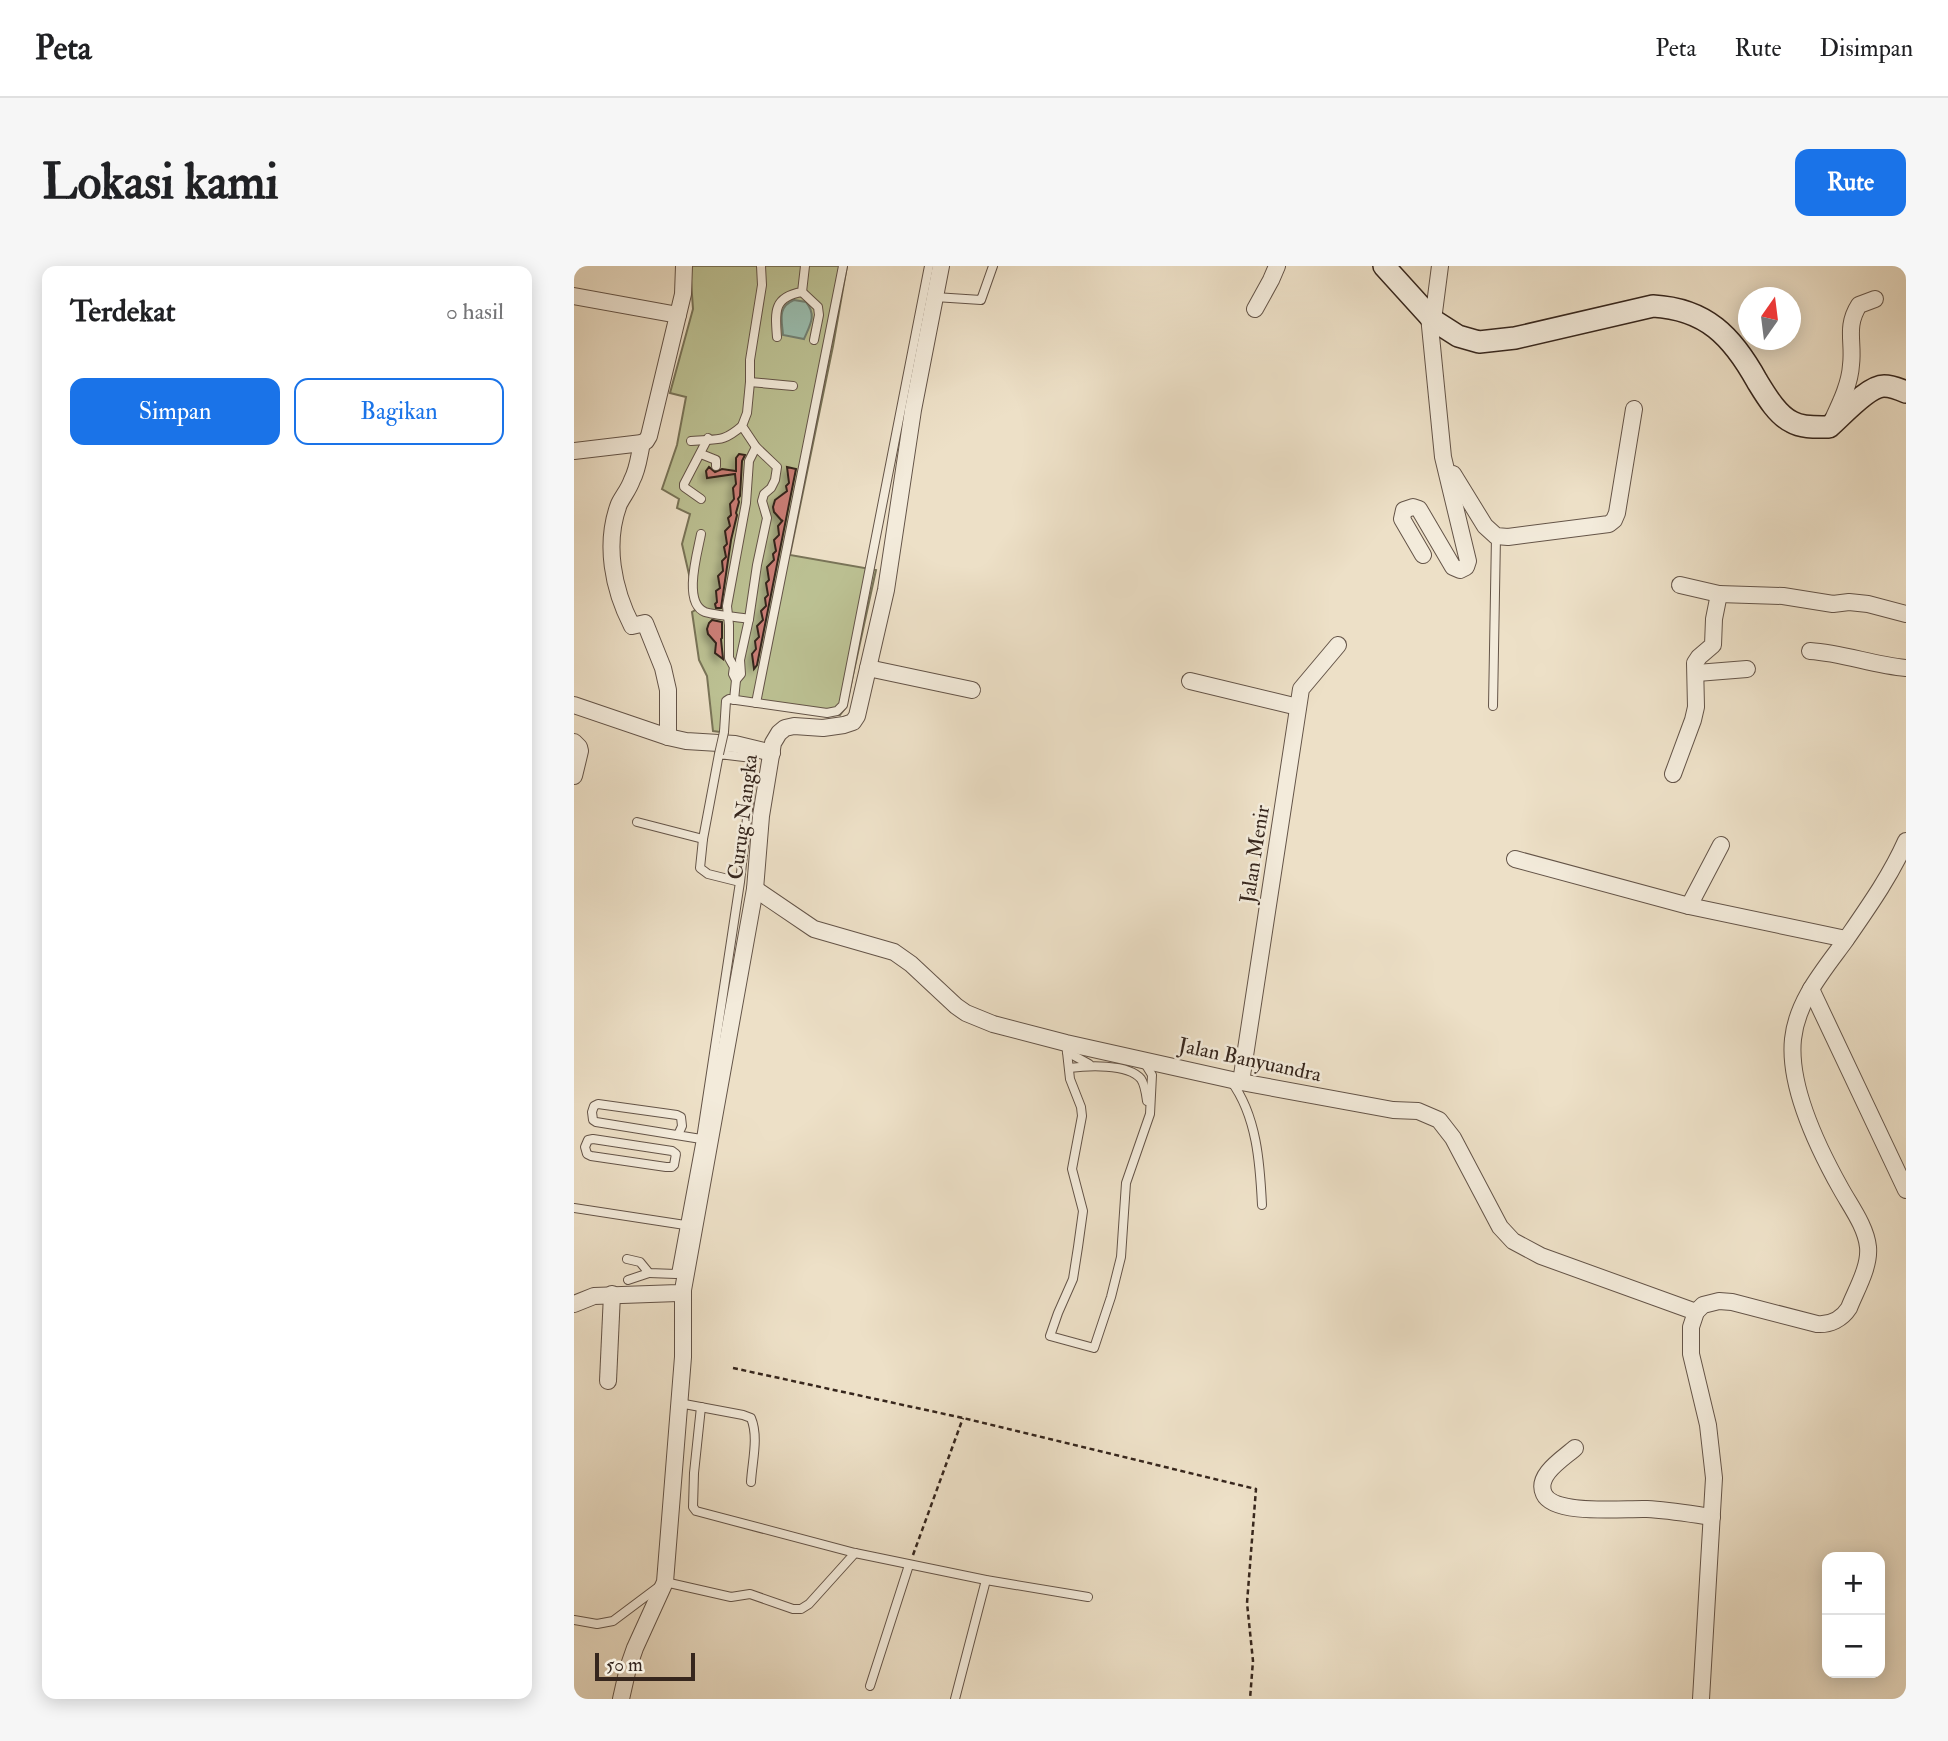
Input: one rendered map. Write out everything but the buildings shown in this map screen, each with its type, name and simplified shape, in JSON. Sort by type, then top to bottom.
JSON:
[{"type":"main road","points":[[1384,266],[1431,318],[1466,340],[1486,342],[1515,338],[1653,306],[1688,312],[1705,320],[1732,342],[1764,393],[1791,422],[1804,426],[1829,427],[1877,387],[1887,386],[1906,392]]},
{"type":"street","points":[[574,451],[642,443],[649,436],[683,294],[684,266]]},
{"type":"street","name":"Curug Nangka","points":[[621,1699],[635,1648],[664,1582],[683,1357],[683,1290],[748,885],[775,739],[785,728],[794,726],[836,726],[853,722],[861,702],[886,590],[913,410],[941,266]]},
{"type":"street","points":[[1255,309],[1277,266]]},
{"type":"street","points":[[1423,555],[1402,519],[1404,510],[1413,507],[1419,509],[1453,567],[1460,569],[1468,564],[1443,457],[1431,318],[1440,266]]},
{"type":"street","points":[[574,296],[678,315]]},
{"type":"street","points":[[1829,427],[1842,400],[1851,371],[1850,335],[1853,317],[1859,305],[1875,299]]},
{"type":"street","points":[[1443,457],[1485,526],[1496,536],[1600,526],[1612,522],[1617,513],[1634,409]]},
{"type":"street","points":[[642,443],[632,481],[615,516],[613,575],[626,615],[632,626],[645,624],[663,668],[668,690],[668,737]]},
{"type":"street","points":[[1680,585],[1719,594],[1783,596],[1826,604],[1868,604],[1906,614]]},
{"type":"street","points":[[1673,774],[1696,707],[1696,661],[1713,645],[1719,594]]},
{"type":"street","name":"Jalan Menir","points":[[1235,1081],[1303,685],[1338,645]]},
{"type":"street","points":[[1810,651],[1906,668]]},
{"type":"street","points":[[868,668],[972,690]]},
{"type":"street","points":[[1697,673],[1747,669]]},
{"type":"street","points":[[1190,681],[1298,707]]},
{"type":"street","points":[[574,705],[668,737],[686,741],[735,744],[772,753]]},
{"type":"street","points":[[574,742],[580,751],[574,776]]},
{"type":"street","points":[[1701,1699],[1714,1478],[1708,1425],[1691,1354],[1691,1327],[1696,1312],[1709,1302],[1719,1301],[1825,1325],[1846,1313],[1858,1286],[1868,1254],[1866,1238],[1821,1152],[1805,1110],[1793,1064],[1792,1049],[1803,1003],[1886,880],[1906,841]]},
{"type":"street","points":[[1689,906],[1721,845]]},
{"type":"street","points":[[1515,859],[1689,906],[1846,939]]},
{"type":"street","name":"Jalan Banyuandra","points":[[748,885],[814,929],[894,952],[911,964],[956,1006],[993,1024],[1067,1048],[1142,1058],[1235,1081],[1393,1110],[1418,1111],[1439,1120],[1454,1139],[1500,1227],[1513,1241],[1541,1256],[1696,1312]]},
{"type":"street","points":[[1811,989],[1906,1190]]},
{"type":"street","points":[[574,1304],[594,1296],[678,1293],[683,1290]]},
{"type":"street","points":[[608,1381],[612,1294]]},
{"type":"street","points":[[1575,1448],[1550,1470],[1544,1480],[1544,1495],[1552,1502],[1587,1510],[1650,1509],[1712,1517]]},
{"type":"lane","points":[[691,440],[727,438],[742,426],[747,412],[750,360],[762,285],[761,266]]},
{"type":"lane","points":[[802,292],[805,266]]},
{"type":"lane","points":[[756,703],[843,266]]},
{"type":"lane","points":[[748,885],[703,872],[700,863],[702,839],[724,732],[726,701],[729,699],[827,713],[837,712],[843,705],[929,266]]},
{"type":"lane","points":[[935,297],[981,300],[993,266]]},
{"type":"lane","points":[[777,337],[775,320],[783,298],[802,292]]},
{"type":"lane","points":[[802,292],[818,307],[814,340]]},
{"type":"lane","points":[[750,382],[793,386]]},
{"type":"lane","points":[[737,667],[749,619],[767,518],[762,501],[777,472],[777,467],[756,447],[742,426]]},
{"type":"lane","points":[[701,499],[685,488],[684,484],[708,438]]},
{"type":"lane","points":[[734,700],[736,680],[741,674],[729,658],[730,625],[727,606],[746,503],[749,461],[756,447]]},
{"type":"lane","points":[[701,454],[716,460],[716,466]]},
{"type":"lane","points":[[701,534],[692,584],[700,609],[707,613],[749,619]]},
{"type":"lane","points":[[1493,706],[1496,536]]},
{"type":"lane","points":[[628,1280],[649,1273],[676,1274],[748,885],[752,758],[719,754]]},
{"type":"lane","points":[[637,822],[702,839]]},
{"type":"lane","points":[[1067,1048],[1090,1065]]},
{"type":"lane","points":[[1067,1048],[1070,1079],[1082,1116],[1072,1169],[1083,1211],[1073,1279],[1050,1336],[1094,1348],[1121,1257],[1126,1183],[1150,1114],[1152,1075],[1142,1058]]},
{"type":"lane","points":[[1069,1069],[1090,1065],[1113,1067],[1137,1075],[1143,1081],[1150,1114]]},
{"type":"lane","points":[[1235,1081],[1248,1112],[1260,1169],[1262,1205]]},
{"type":"lane","points":[[678,1135],[682,1126],[681,1117],[677,1115],[598,1104],[592,1108],[591,1116],[596,1122],[701,1139]]},
{"type":"lane","points":[[638,1163],[649,1130],[646,1111]]},
{"type":"lane","points":[[593,1139],[672,1151],[676,1154],[674,1165],[666,1167],[638,1163],[591,1156],[587,1154],[585,1147],[588,1140],[593,1139]]},
{"type":"lane","points":[[574,1208],[685,1225]]},
{"type":"lane","points":[[627,1259],[640,1262],[649,1273]]},
{"type":"lane","points":[[679,1403],[743,1415],[751,1419],[754,1426],[751,1482]]},
{"type":"lane","points":[[701,1407],[694,1473],[693,1507],[696,1511],[855,1553],[986,1580],[1088,1597]]},
{"type":"lane","points":[[574,1620],[607,1624],[664,1582],[731,1597],[750,1594],[793,1609],[801,1609],[809,1604],[855,1553]]},
{"type":"lane","points":[[870,1686],[909,1564]]},
{"type":"lane","points":[[955,1699],[986,1580]]},
{"type":"path","points":[[733,1368],[963,1418],[1256,1489],[1247,1604],[1253,1661],[1250,1699]]},
{"type":"path","points":[[909,1564],[963,1418]]},
{"type":"shaded area","points":[[690,266],[847,266],[790,555],[876,570],[846,707],[840,715],[727,700],[720,732],[713,731],[707,676],[699,660],[692,612],[697,609],[682,544],[690,514],[677,508],[679,499],[662,489],[677,445],[686,397],[670,393],[693,309]]},
{"type":"shaded area","points":[[794,300],[806,302],[811,311],[811,320],[804,339],[783,335],[783,310]]}]
